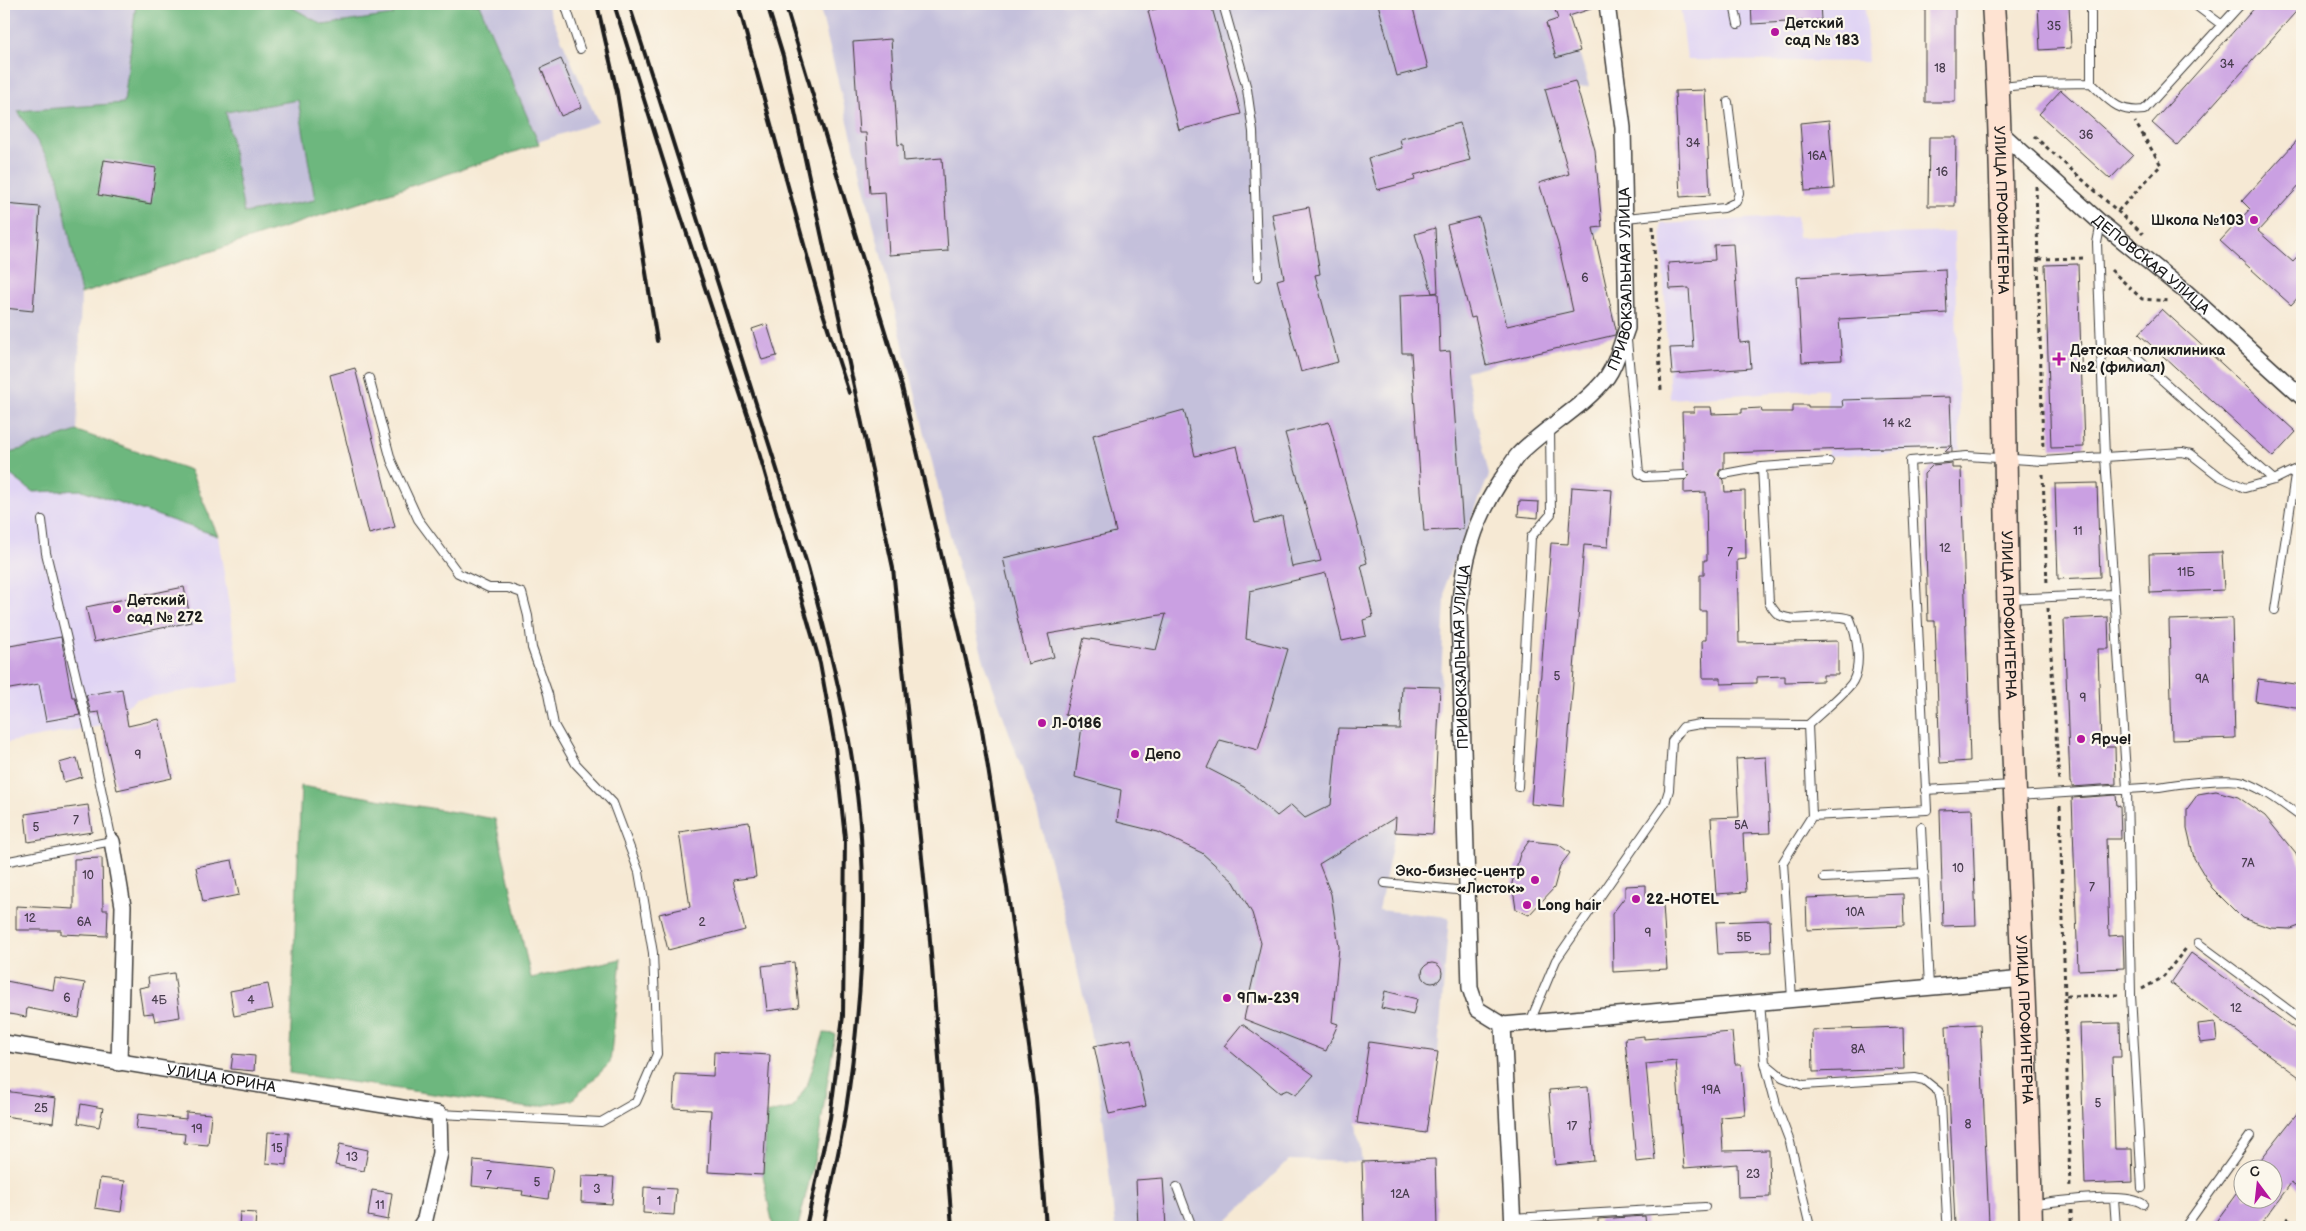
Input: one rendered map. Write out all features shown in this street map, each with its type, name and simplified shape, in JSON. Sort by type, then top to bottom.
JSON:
[{"type":"street","name":"ПРИВОКЗАЛЬНАЯ УЛИЦА","points":[[1503,1025],[1477,1009],[1470,988],[1459,612],[1462,575],[1472,537],[1488,502],[1517,456],[1550,426],[1586,399],[1607,377],[1618,355],[1626,328],[1626,218],[1623,128],[1607,4]]},
{"type":"street","name":"УЛИЦА ПРОФИНТЕРНА","points":[[1993,4],[1999,87],[2004,460],[2008,600],[2024,979],[2031,1227]]},
{"type":"street","name":"ДЕПОВСКАЯ УЛИЦА","points":[[2000,132],[2101,223],[2186,292],[2302,398]]},
{"type":"street","points":[[112,841],[123,906],[119,1063]]},
{"type":"street","points":[[1513,1223],[1503,1025],[2024,979]]},
{"type":"street","name":"УЛИЦА ЮРИНА","points":[[4,1043],[439,1114]]},
{"type":"street","points":[[420,1227],[425,1219],[440,1152],[439,1114]]},
{"type":"lane","points":[[565,4],[580,49]]},
{"type":"lane","points":[[1223,4],[1247,89],[1253,132],[1258,277]]},
{"type":"lane","points":[[1734,4],[1738,24]]},
{"type":"lane","points":[[2091,4],[2091,83]]},
{"type":"lane","points":[[2194,4],[2222,25]]},
{"type":"lane","points":[[1999,87],[2032,84],[2091,83],[2116,106],[2129,112],[2144,110],[2241,4]]},
{"type":"lane","points":[[1626,218],[1653,217],[1724,208],[1736,202],[1740,193],[1728,102]]},
{"type":"lane","points":[[2101,223],[2097,243],[2105,457],[2126,788],[2131,995],[2142,1188]]},
{"type":"lane","points":[[1626,328],[1639,473],[1645,477],[1684,475]]},
{"type":"lane","points":[[2133,354],[2274,480]]},
{"type":"lane","points":[[369,378],[391,460],[418,519],[458,573],[489,588],[508,588],[522,592],[532,648],[548,694],[554,725],[576,764],[613,804],[639,872],[653,952],[657,1054],[636,1102],[601,1122],[439,1114]]},
{"type":"lane","points":[[1518,787],[1532,537],[1551,514],[1550,426]]},
{"type":"lane","points":[[1812,816],[1927,810],[1910,462],[1967,456],[2043,462],[2182,452],[2191,454],[2219,476],[2246,488],[2274,480],[2299,466]]},
{"type":"lane","points":[[1724,474],[1762,467],[1829,462]]},
{"type":"lane","points":[[2275,610],[2299,466]]},
{"type":"lane","points":[[1530,1022],[1556,960],[1665,803],[1669,790],[1672,741],[1683,728],[1700,724],[1808,725],[1853,681],[1858,658],[1855,631],[1850,619],[1838,615],[1791,619],[1778,615],[1769,603],[1762,467]]},
{"type":"lane","points":[[4,862],[112,841],[86,718],[46,553],[42,520]]},
{"type":"lane","points":[[2008,600],[2114,594]]},
{"type":"lane","points":[[1792,999],[1783,862],[1812,816],[1808,725]]},
{"type":"lane","points":[[1925,790],[2059,792],[2159,787],[2181,783],[2243,781],[2275,797],[2301,817],[2302,821]]},
{"type":"lane","points":[[1921,827],[1929,987]]},
{"type":"lane","points":[[1824,878],[1924,873]]},
{"type":"lane","points":[[1385,883],[1467,892]]},
{"type":"lane","points":[[2198,943],[2302,1020]]},
{"type":"lane","points":[[1760,1002],[1766,1063],[1778,1108],[1793,1151],[1810,1227]]},
{"type":"lane","points":[[1766,1063],[1782,1077],[1803,1085],[1914,1078],[1932,1084],[1939,1092],[1941,1102],[1947,1219]]},
{"type":"lane","points":[[2185,1227],[2250,1136]]},
{"type":"lane","points":[[1177,1188],[1192,1227]]},
{"type":"lane","points":[[2031,1205],[2114,1198],[2137,1199],[2143,1204]]},
{"type":"lane","points":[[2114,1198],[2116,1227]]},
{"type":"lane","points":[[1513,1223],[1705,1207]]},
{"type":"path","points":[[2118,211],[2161,166],[2129,112]]},
{"type":"path","points":[[2071,1227],[2066,996],[2059,792],[2048,598],[2034,136],[2145,235]]},
{"type":"path","points":[[1653,217],[1661,390]]},
{"type":"path","points":[[2066,996],[2131,995],[2162,978],[2186,946],[2198,943]]},
{"type":"path","points":[[2287,1218],[2300,1227]]},
{"type":"shaded area","points":[[4,4],[546,4],[598,122],[81,294],[77,431],[4,455]]},
{"type":"shaded area","points":[[819,4],[1570,4],[1573,15],[1569,17],[1589,86],[1578,88],[1595,150],[1602,227],[1595,236],[1617,334],[1466,371],[1489,475],[1446,581],[1433,834],[1395,832],[1379,910],[1449,917],[1438,1052],[1426,1133],[1357,1123],[1362,1162],[1289,1160],[1221,1227],[1115,1227],[1104,1126],[1088,1017],[1066,920],[1037,812],[984,661],[955,555]]},
{"type":"shaded area","name":"Детский сад № 183","points":[[1680,4],[1865,4],[1868,62],[1687,60]]},
{"type":"shaded area","points":[[1797,216],[1798,237],[1954,232],[1960,449],[1828,456],[1827,389],[1670,399],[1661,224]]},
{"type":"shaded area","name":"Детский сад № 272","points":[[4,470],[33,492],[82,490],[218,536],[241,682],[136,699],[101,726],[4,743]]},
{"type":"green space","points":[[136,4],[286,4],[323,25],[393,15],[396,4],[479,4],[539,144],[81,294],[57,173],[18,111],[124,103]],"holes":[[[298,100],[315,200],[244,213],[226,112]]]},
{"type":"green space","points":[[77,431],[190,470],[218,536],[82,490],[33,492],[4,470],[4,455]]},
{"type":"green space","points":[[301,786],[495,819],[531,978],[621,959],[610,1063],[572,1100],[529,1108],[289,1073]]},
{"type":"green space","points":[[824,1033],[835,1034],[817,1149],[798,1227],[773,1227],[763,1175],[767,1113],[793,1108],[807,1085]]},
{"type":"building","points":[[1175,4],[1211,4],[1241,114],[1179,130],[1148,11]]},
{"type":"building","points":[[1378,4],[1412,4],[1428,68],[1397,76]]},
{"type":"building","points":[[1553,4],[1597,4],[1597,7],[1569,16],[1580,51],[1556,58],[1546,23],[1558,19]]},
{"type":"building","points":[[1751,4],[1820,4],[1821,20],[1752,24]]},
{"type":"building","points":[[1925,4],[1955,4],[1955,102],[1925,102]]},
{"type":"building","points":[[2038,4],[2069,4],[2071,48],[2040,50]]},
{"type":"building","points":[[2258,4],[2302,5],[2177,145],[2152,123]]},
{"type":"building","points":[[891,39],[898,145],[903,144],[904,161],[942,158],[948,251],[889,255],[885,192],[870,193],[866,133],[859,133],[853,42]]},
{"type":"building","points":[[561,59],[582,107],[561,116],[541,68]]},
{"type":"building","points":[[1575,81],[1595,150],[1602,227],[1593,228],[1616,330],[1615,335],[1486,365],[1475,317],[1471,318],[1447,225],[1479,217],[1507,326],[1573,311],[1558,244],[1539,183],[1569,174],[1545,89]]},
{"type":"building","points":[[1705,90],[1710,195],[1680,197],[1675,91]]},
{"type":"building","points":[[2061,90],[2133,155],[2110,179],[2039,114]]},
{"type":"building","points":[[1829,120],[1834,189],[1805,191],[1800,123]]},
{"type":"building","points":[[1460,123],[1470,160],[1414,175],[1415,180],[1377,190],[1368,158],[1402,148],[1400,139]]},
{"type":"building","name":"Школа №103","points":[[2302,135],[2302,183],[2258,231],[2293,262],[2302,252],[2302,293],[2291,305],[2220,241],[2250,209],[2242,201]]},
{"type":"building","points":[[1929,137],[1956,137],[1955,206],[1928,206]]},
{"type":"building","points":[[104,160],[156,168],[151,204],[98,195]]},
{"type":"building","points":[[4,204],[40,207],[33,311],[4,308]]},
{"type":"building","points":[[1309,207],[1320,274],[1315,275],[1338,362],[1301,372],[1277,280],[1284,278],[1272,214]]},
{"type":"building","points":[[1435,228],[1438,292],[1432,293],[1415,234]]},
{"type":"building","points":[[1733,244],[1740,343],[1749,342],[1751,368],[1672,374],[1670,348],[1693,347],[1689,288],[1670,289],[1668,263],[1715,260],[1714,245]]},
{"type":"building","points":[[2078,264],[2084,447],[2051,448],[2045,265]]},
{"type":"building","points":[[1945,269],[1947,313],[1839,319],[1842,360],[1802,362],[1797,277]]},
{"type":"building","points":[[1438,293],[1440,352],[1450,351],[1463,529],[1424,531],[1411,353],[1402,353],[1400,295]]},
{"type":"building","points":[[2162,309],[2296,432],[2273,457],[2139,334]]},
{"type":"building","points":[[767,324],[777,356],[762,360],[752,329]]},
{"type":"building","points":[[355,368],[395,527],[369,534],[330,375]]},
{"type":"building","points":[[1950,397],[1952,452],[1945,452],[1951,446],[1724,453],[1724,468],[1720,470],[1718,475],[1724,480],[1725,492],[1745,491],[1746,559],[1737,560],[1739,643],[1838,641],[1838,675],[1823,675],[1823,681],[1785,682],[1785,676],[1757,677],[1757,683],[1721,684],[1721,678],[1703,678],[1702,640],[1706,640],[1706,611],[1700,611],[1700,575],[1704,575],[1704,560],[1707,560],[1706,492],[1684,493],[1684,481],[1690,475],[1684,469],[1682,412],[1694,412],[1694,407],[1711,407],[1712,414],[1742,413],[1742,409],[1761,408],[1762,412],[1793,412],[1793,405],[1843,407],[1842,400]]},
{"type":"building","name":"Депо","points":[[1184,410],[1195,456],[1237,446],[1255,523],[1282,516],[1292,567],[1321,561],[1285,433],[1329,422],[1367,563],[1361,565],[1373,617],[1363,620],[1366,636],[1342,641],[1326,573],[1250,591],[1246,639],[1288,649],[1258,750],[1220,740],[1207,768],[1244,787],[1277,816],[1291,805],[1305,818],[1331,805],[1338,728],[1400,729],[1402,686],[1440,687],[1433,834],[1395,832],[1396,817],[1319,864],[1331,894],[1339,947],[1332,1022],[1338,1024],[1326,1051],[1244,1019],[1261,943],[1252,913],[1234,882],[1202,853],[1158,832],[1117,822],[1121,790],[1075,777],[1083,719],[1065,715],[1084,638],[1156,650],[1166,614],[1048,634],[1054,657],[1028,664],[1003,558],[1116,532],[1093,435]]},
{"type":"building","points":[[1952,463],[1952,468],[1961,468],[1970,761],[1940,763],[1935,621],[1928,621],[1924,474],[1933,465]]},
{"type":"building","points":[[2097,483],[2100,577],[2058,579],[2055,484]]},
{"type":"building","points":[[1572,487],[1612,490],[1608,547],[1584,545],[1563,807],[1531,804],[1551,543],[1568,544]]},
{"type":"building","points":[[1519,501],[1539,502],[1538,518],[1518,516]]},
{"type":"building","points":[[2222,552],[2224,590],[2150,593],[2149,554]]},
{"type":"building","points":[[184,587],[191,622],[94,642],[86,607]]},
{"type":"building","points":[[2108,617],[2109,649],[2098,649],[2101,747],[2115,747],[2116,784],[2072,787],[2072,783],[2070,783],[2064,619]]},
{"type":"building","points":[[2232,618],[2235,738],[2172,740],[2169,620]]},
{"type":"building","points":[[61,637],[72,697],[75,697],[80,715],[46,721],[39,684],[4,690],[4,647]]},
{"type":"building","points":[[2258,679],[2302,685],[2302,708],[2255,701]]},
{"type":"building","points":[[122,689],[128,726],[159,719],[172,778],[117,790],[99,712],[91,713],[86,695]]},
{"type":"building","points":[[1766,757],[1770,833],[1743,834],[1746,892],[1716,894],[1711,818],[1739,817],[1736,759]]},
{"type":"building","points":[[77,758],[82,777],[64,782],[59,763]]},
{"type":"building","points":[[2216,791],[2238,797],[2265,816],[2296,854],[2302,868],[2302,925],[2291,929],[2271,928],[2242,918],[2212,888],[2194,858],[2187,828],[2187,809],[2198,794]]},
{"type":"building","points":[[2116,795],[2117,806],[2120,805],[2121,839],[2106,839],[2109,936],[2123,935],[2124,968],[2078,970],[2072,798]]},
{"type":"building","points":[[88,805],[92,832],[28,842],[25,814]]},
{"type":"building","points":[[1972,809],[1976,925],[1943,926],[1940,810]]},
{"type":"building","points":[[749,822],[756,877],[733,880],[745,930],[668,950],[659,914],[690,907],[679,832]]},
{"type":"building","name":"Эко-бизнес-центр «Листок»","points":[[1529,841],[1558,844],[1570,853],[1560,866],[1554,888],[1529,915],[1516,909],[1512,883],[1520,854]]},
{"type":"building","points":[[102,858],[103,910],[108,910],[107,936],[61,934],[61,930],[16,930],[16,906],[74,909],[74,859]]},
{"type":"building","points":[[232,860],[239,895],[203,902],[196,867]]},
{"type":"building","points":[[1646,885],[1646,896],[1663,904],[1667,969],[1613,972],[1612,914],[1625,897],[1625,886]]},
{"type":"building","points":[[1903,894],[1904,926],[1807,930],[1806,898]]},
{"type":"building","points":[[1770,920],[1771,952],[1718,954],[1716,922]]},
{"type":"building","points":[[2191,953],[2302,1034],[2302,1079],[2170,983]]},
{"type":"building","points":[[794,962],[799,1007],[767,1011],[762,966]]},
{"type":"building","points":[[1432,963],[1439,966],[1442,973],[1439,980],[1432,983],[1425,980],[1422,973],[1425,966]]},
{"type":"building","points":[[174,973],[180,1017],[155,1021],[153,1013],[143,1014],[139,988],[149,986],[148,977]]},
{"type":"building","points":[[55,978],[85,983],[79,1018],[27,1008],[26,1017],[4,1013],[6,981],[53,990]]},
{"type":"building","points":[[268,984],[273,1009],[234,1016],[230,991]]},
{"type":"building","points":[[1385,991],[1417,999],[1413,1015],[1381,1008]]},
{"type":"building","points":[[2215,1022],[2217,1041],[2200,1043],[2198,1024]]},
{"type":"building","points":[[2120,1023],[2121,1057],[2112,1057],[2115,1149],[2132,1149],[2133,1182],[2085,1184],[2080,1024]]},
{"type":"building","points":[[1242,1024],[1314,1075],[1296,1095],[1287,1090],[1280,1093],[1224,1046]]},
{"type":"building","points":[[1980,1024],[1989,1223],[1955,1225],[1946,1026]]},
{"type":"building","points":[[1903,1027],[1904,1069],[1813,1072],[1812,1030]]},
{"type":"building","points":[[1732,1032],[1735,1064],[1741,1064],[1745,1115],[1721,1117],[1723,1151],[1769,1150],[1770,1197],[1738,1198],[1737,1164],[1684,1168],[1676,1061],[1646,1064],[1655,1160],[1636,1162],[1625,1038],[1644,1036],[1644,1039]]},
{"type":"building","points":[[1131,1039],[1146,1106],[1109,1114],[1094,1046]]},
{"type":"building","points":[[1369,1042],[1438,1052],[1426,1133],[1357,1123]]},
{"type":"building","points":[[714,1052],[770,1055],[763,1175],[708,1172],[711,1110],[673,1108],[675,1074],[713,1076]]},
{"type":"building","points":[[233,1054],[255,1056],[254,1071],[231,1069]]},
{"type":"building","points":[[1588,1087],[1594,1161],[1555,1165],[1549,1090]]},
{"type":"building","points":[[4,1091],[56,1098],[53,1123],[4,1116]]},
{"type":"building","points":[[81,1104],[103,1108],[99,1127],[78,1123]]},
{"type":"building","points":[[2302,1107],[2302,1191],[2291,1183],[2284,1193],[2284,1158],[2262,1158]]},
{"type":"building","points":[[186,1112],[211,1114],[208,1145],[184,1143],[185,1134],[136,1129],[138,1114],[186,1119]]},
{"type":"building","points":[[268,1132],[289,1133],[287,1165],[266,1163]]},
{"type":"building","points":[[340,1144],[368,1150],[364,1171],[335,1165]]},
{"type":"building","points":[[1435,1159],[1437,1227],[1364,1227],[1362,1162]]},
{"type":"building","points":[[474,1160],[553,1168],[548,1199],[522,1195],[523,1191],[472,1186]]},
{"type":"building","points":[[582,1176],[614,1177],[612,1204],[581,1202]]},
{"type":"building","points":[[100,1178],[125,1181],[121,1212],[95,1208]]},
{"type":"building","points":[[1163,1178],[1166,1227],[1138,1227],[1136,1180]]},
{"type":"building","points":[[644,1187],[676,1189],[674,1215],[643,1213]]},
{"type":"building","points":[[372,1190],[392,1193],[388,1220],[368,1216]]},
{"type":"building","points":[[2234,1197],[2234,1208],[2273,1208],[2259,1227],[2212,1227]]},
{"type":"building","points":[[240,1212],[256,1213],[255,1227],[239,1227]]},
{"type":"building","points":[[1645,1216],[1646,1227],[1598,1227],[1598,1219]]},
{"type":"railway","points":[[597,4],[617,92],[657,341]]},
{"type":"railway","points":[[614,4],[674,195],[753,432],[820,663],[835,746],[845,838],[843,1016],[830,1118],[806,1227]]},
{"type":"railway","points":[[629,4],[808,567],[834,667],[854,769],[863,872],[861,977],[845,1116],[823,1227]]},
{"type":"railway","points":[[738,4],[822,310],[849,393]]},
{"type":"railway","points":[[767,4],[783,56],[893,568],[929,928],[952,1227]]},
{"type":"railway","points":[[785,4],[902,387],[981,724],[1007,888],[1036,1097],[1046,1227]]},
{"type":"place","name":"Детский сад № 183","points":[[1775,32]]},
{"type":"place","name":"Школа №103","points":[[2254,220]]},
{"type":"place","name":"Детская поликлиника №2 (филиал)","points":[[2059,359]]},
{"type":"place","name":"Детский сад № 272","points":[[117,609]]},
{"type":"place","name":"Л-0186","points":[[1042,723]]},
{"type":"place","name":"Ярче!","points":[[2081,739]]},
{"type":"place","name":"Депо","points":[[1135,754]]},
{"type":"place","name":"Эко-бизнес-центр «Листок»","points":[[1535,880]]},
{"type":"place","name":"22-HOTEL","points":[[1636,899]]},
{"type":"place","name":"Long hair","points":[[1527,905]]},
{"type":"place","name":"9Пм-239","points":[[1227,998]]}]
